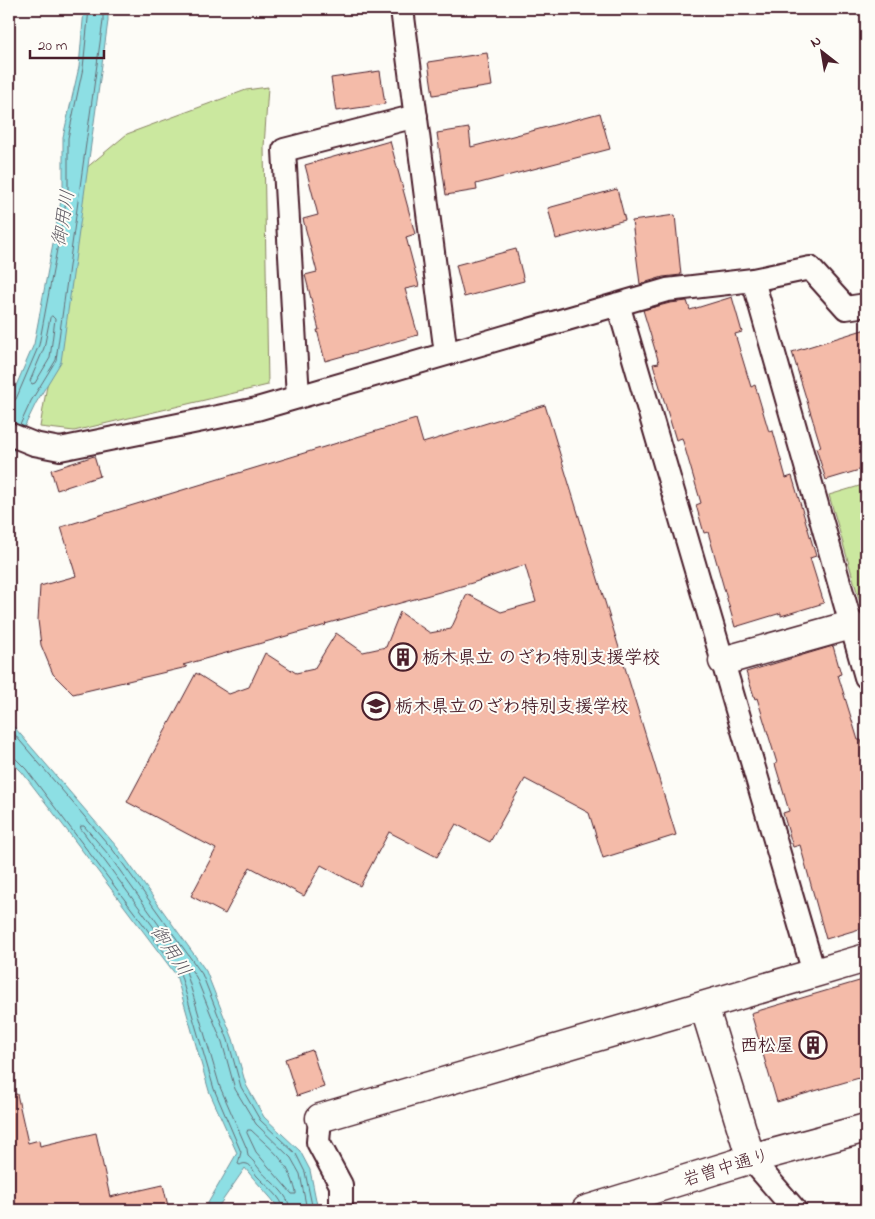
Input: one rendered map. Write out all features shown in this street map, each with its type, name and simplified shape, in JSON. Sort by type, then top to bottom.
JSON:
[{"type":"street","points":[[402,9],[446,354]]},
{"type":"street","points":[[298,397],[284,150],[416,116]]},
{"type":"street","points":[[9,434],[34,444],[60,449],[257,409],[667,290],[753,280],[810,268],[846,308],[866,305]]},
{"type":"street","points":[[753,280],[866,677]]},
{"type":"street","points":[[618,304],[814,973]]},
{"type":"street","points":[[723,660],[851,624]]},
{"type":"street","points":[[341,1210],[341,1185],[318,1142],[320,1118],[866,958]]},
{"type":"street","points":[[704,1006],[751,1159],[795,1210]]},
{"type":"street","name":"岩曽中通り","points":[[586,1210],[641,1202],[751,1159],[866,1128]]},
{"type":"green space","points":[[268,87],[264,147],[268,385],[74,431],[40,427],[85,169],[127,134],[246,90]]},
{"type":"green space","points":[[866,484],[866,623],[829,495]]},
{"type":"water","name":"御用川","points":[[84,9],[108,9],[108,21],[61,362],[36,403],[9,459],[9,402],[34,344],[63,190],[63,137],[79,67]]},
{"type":"water","name":"御用川","points":[[9,721],[117,847],[206,971],[233,1039],[246,1085],[264,1117],[300,1151],[310,1170],[318,1210],[280,1210],[245,1168],[216,1210],[204,1210],[237,1153],[209,1091],[176,975],[22,772],[9,759]]},
{"type":"building","points":[[487,53],[492,86],[433,95],[428,62]]},
{"type":"building","points":[[380,71],[385,104],[336,111],[331,78]]},
{"type":"building","points":[[600,113],[610,149],[476,184],[477,190],[446,195],[437,133],[469,128],[471,147]]},
{"type":"building","points":[[390,141],[415,234],[406,237],[419,286],[405,289],[418,335],[325,361],[305,275],[317,272],[303,219],[318,215],[305,165]]},
{"type":"building","points":[[617,189],[625,220],[556,239],[548,208]]},
{"type":"building","points":[[675,215],[681,275],[663,277],[640,284],[632,221]]},
{"type":"building","points":[[516,249],[524,281],[464,297],[456,265]]},
{"type":"building","points":[[732,297],[742,332],[735,334],[751,387],[755,385],[769,432],[773,431],[786,478],[792,476],[816,556],[810,558],[824,603],[781,616],[781,613],[735,627],[708,532],[704,533],[696,505],[701,503],[682,438],[676,440],[653,364],[659,363],[643,310],[687,301],[690,310]]},
{"type":"building","points":[[866,329],[866,468],[826,480],[816,448],[821,447],[792,352]]},
{"type":"building","name":"栃木県立 のざわ特別支援学校","points":[[545,405],[676,835],[603,858],[589,813],[525,779],[490,842],[456,824],[437,857],[389,832],[360,886],[321,865],[304,896],[250,867],[225,914],[191,896],[216,849],[127,802],[196,673],[229,694],[249,687],[265,653],[296,673],[314,669],[336,633],[363,652],[386,647],[400,612],[430,633],[451,629],[467,594],[501,612],[536,602],[525,565],[472,583],[183,665],[187,667],[73,694],[53,674],[41,645],[38,620],[40,586],[76,576],[61,527],[416,419],[423,443]]},
{"type":"building","points":[[94,456],[100,476],[57,490],[51,470]]},
{"type":"building","points":[[833,646],[841,674],[838,675],[858,740],[861,740],[866,757],[866,927],[826,939],[800,845],[793,847],[783,813],[789,811],[775,764],[777,763],[757,698],[755,699],[746,672]]},
{"type":"building","name":"西松屋","points":[[866,979],[866,1076],[777,1102],[751,1013]]},
{"type":"building","points":[[312,1050],[324,1087],[297,1096],[285,1059]]},
{"type":"building","points":[[17,1094],[28,1143],[39,1140],[40,1146],[96,1133],[110,1197],[163,1185],[169,1210],[9,1210],[9,1095]]},
{"type":"place","name":"栃木県立 のざわ特別支援学校","points":[[403,657]]},
{"type":"place","name":"栃木県立のざわ特別支援学校","points":[[376,706]]},
{"type":"place","name":"西松屋","points":[[813,1045]]}]
